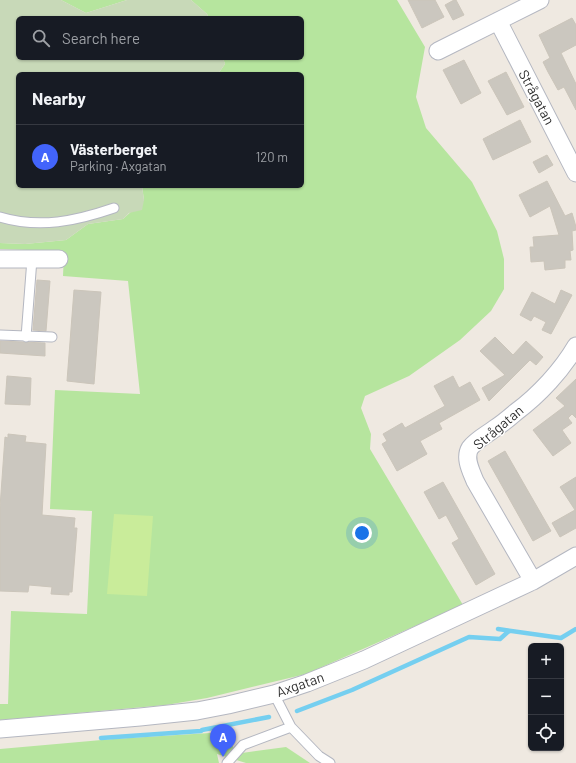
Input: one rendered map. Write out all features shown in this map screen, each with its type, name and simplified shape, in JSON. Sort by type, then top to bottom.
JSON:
[{"type":"street","points":[[438,51],[540,0]]},
{"type":"street","name":"Strågatan","points":[[498,21],[576,173]]},
{"type":"street","points":[[0,259],[59,259]]},
{"type":"street","name":"Strågatan","points":[[533,581],[475,481],[469,466],[468,456],[470,449],[476,441],[519,410],[555,375],[576,346]]},
{"type":"street","name":"Axgatan","points":[[0,729],[140,718],[197,711],[274,694],[307,683],[364,660],[533,581],[576,556]]},
{"type":"lane","points":[[0,217],[21,221],[49,223],[82,218],[114,208]]},
{"type":"lane","points":[[26,336],[32,259]]},
{"type":"lane","points":[[0,335],[52,337]]},
{"type":"lane","points":[[274,694],[291,727],[319,756],[330,763]]},
{"type":"lane","points":[[228,763],[244,745],[291,727]]},
{"type":"green space","points":[[0,0],[61,0],[86,13],[127,0],[191,0],[208,16],[16,16],[16,60],[224,60],[225,64],[219,72],[16,72],[16,188],[142,188],[144,200],[142,210],[129,213],[123,219],[88,224],[66,240],[25,244],[0,243]]},
{"type":"green space","points":[[61,0],[127,0],[86,13]]},
{"type":"green space","points":[[191,0],[397,0],[425,47],[416,97],[426,128],[472,182],[497,231],[504,259],[504,289],[491,311],[460,340],[409,376],[365,396],[361,408],[371,434],[370,449],[463,605],[306,674],[207,698],[166,705],[0,720],[0,704],[8,704],[11,611],[87,614],[92,511],[50,509],[55,390],[140,394],[128,281],[63,276],[64,253],[54,251],[0,249],[0,243],[25,244],[66,240],[88,224],[123,219],[144,200],[142,188],[304,188],[304,72],[219,72],[225,64],[224,60],[304,60],[304,16],[208,16]]},
{"type":"green space","points":[[114,514],[153,516],[147,596],[107,594]]},
{"type":"green space","points":[[210,733],[227,735],[234,749],[242,753],[286,747],[310,763],[246,763],[217,754],[219,763],[0,763],[0,749],[113,739]]},
{"type":"building","points":[[408,0],[435,0],[444,17],[422,28]]},
{"type":"building","points":[[456,0],[464,15],[453,20],[445,5]]},
{"type":"building","points":[[572,18],[576,25],[576,45],[561,53],[576,84],[576,110],[564,87],[558,90],[543,62],[550,58],[539,35]]},
{"type":"building","points":[[464,60],[481,93],[461,104],[443,70]]},
{"type":"building","points":[[506,72],[524,107],[507,115],[488,81]]},
{"type":"building","points":[[520,120],[531,142],[493,160],[483,139]]},
{"type":"building","points":[[547,155],[553,165],[539,173],[533,162]]},
{"type":"building","points":[[547,181],[565,216],[572,213],[576,230],[572,231],[573,250],[570,251],[571,260],[565,260],[565,268],[545,270],[544,261],[531,262],[530,247],[534,247],[533,237],[559,235],[550,206],[530,217],[519,195]]},
{"type":"building","points":[[37,280],[50,281],[46,331],[33,330]]},
{"type":"building","points":[[74,290],[101,292],[94,384],[67,381]]},
{"type":"building","points":[[561,290],[572,295],[551,334],[542,330],[546,322],[534,316],[531,321],[520,315],[532,292],[555,304]]},
{"type":"building","points":[[495,337],[513,355],[526,341],[543,357],[536,365],[530,360],[489,401],[482,388],[505,375],[480,351]]},
{"type":"building","points":[[0,341],[45,343],[45,356],[0,353]]},
{"type":"building","points":[[7,376],[31,378],[30,405],[5,404]]},
{"type":"building","points":[[453,376],[459,388],[470,382],[480,400],[439,423],[442,429],[420,441],[427,454],[397,471],[382,444],[387,441],[383,434],[402,423],[405,428],[445,406],[434,386]]},
{"type":"building","points":[[576,379],[576,418],[572,414],[568,418],[572,423],[562,430],[571,443],[553,456],[533,430],[565,406],[556,398]]},
{"type":"building","points":[[8,434],[26,436],[25,442],[46,444],[42,515],[75,518],[74,528],[77,528],[72,592],[69,592],[69,595],[51,594],[52,587],[29,585],[28,592],[0,591],[0,507],[5,437],[8,438]]},
{"type":"building","points":[[505,451],[551,531],[533,541],[488,461]]},
{"type":"building","points":[[576,477],[576,528],[560,537],[552,523],[575,510],[560,487]]},
{"type":"building","points":[[443,482],[495,574],[476,585],[452,543],[459,539],[446,515],[439,519],[424,492]]},
{"type":"waterway","points":[[498,629],[561,638],[576,629]]},
{"type":"waterway","points":[[297,711],[352,690],[469,637],[500,639],[509,631]]},
{"type":"waterway","points":[[202,730],[269,717]]},
{"type":"waterway","points":[[101,738],[201,731]]},
{"type":"place","name":"Västerberget","points":[[223,757]]}]
